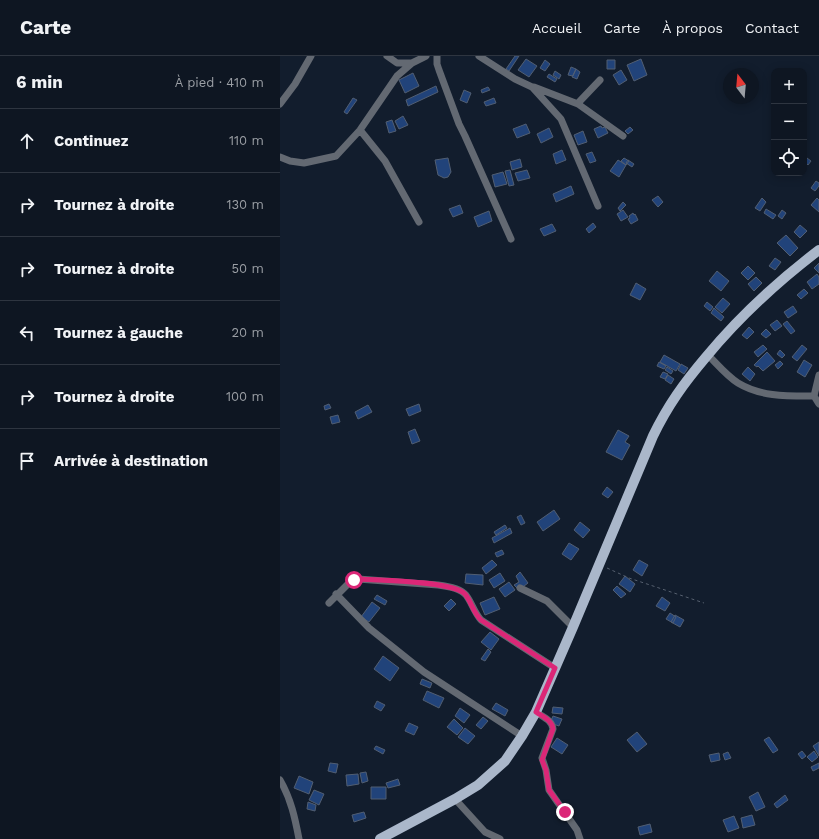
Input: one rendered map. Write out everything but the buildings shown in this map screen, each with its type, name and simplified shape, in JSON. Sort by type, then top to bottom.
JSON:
[{"type":"main road","points":[[380,839],[478,785],[505,761],[536,712],[663,415],[685,382],[734,324],[773,287],[819,250]]},
{"type":"street","points":[[280,104],[295,84],[311,56]]},
{"type":"street","points":[[387,56],[397,63],[412,63]]},
{"type":"street","points":[[280,157],[290,161],[304,163],[336,156],[360,130],[397,76],[412,63],[426,56]]},
{"type":"street","points":[[438,56],[437,64],[459,124],[466,136],[511,239]]},
{"type":"street","points":[[479,56],[515,79],[578,104],[623,136]]},
{"type":"street","points":[[578,104],[600,80]]},
{"type":"street","points":[[532,87],[561,119],[598,206]]},
{"type":"street","points":[[360,130],[385,161],[419,222]]},
{"type":"street","points":[[708,355],[736,382],[755,392],[778,395],[814,396]]},
{"type":"street","points":[[819,375],[814,396],[819,404]]},
{"type":"street","points":[[329,602],[350,582],[358,579],[449,587],[465,594],[474,611],[481,620],[555,668]]},
{"type":"street","points":[[520,588],[547,601],[573,627]]},
{"type":"street","points":[[336,594],[369,628],[424,672],[522,736]]},
{"type":"street","points":[[536,712],[553,725],[553,729],[542,758],[546,770],[549,790],[577,830],[580,839]]},
{"type":"street","points":[[280,780],[289,798],[295,817],[299,839]]},
{"type":"street","points":[[455,799],[485,832],[500,839]]},
{"type":"path","points":[[599,565],[629,578],[704,603]]},
{"type":"route","points":[[354,580],[358,579],[438,585],[462,591],[467,596],[474,611],[481,620],[555,668],[536,712],[553,725],[542,760],[546,768],[549,790],[565,812]]}]
